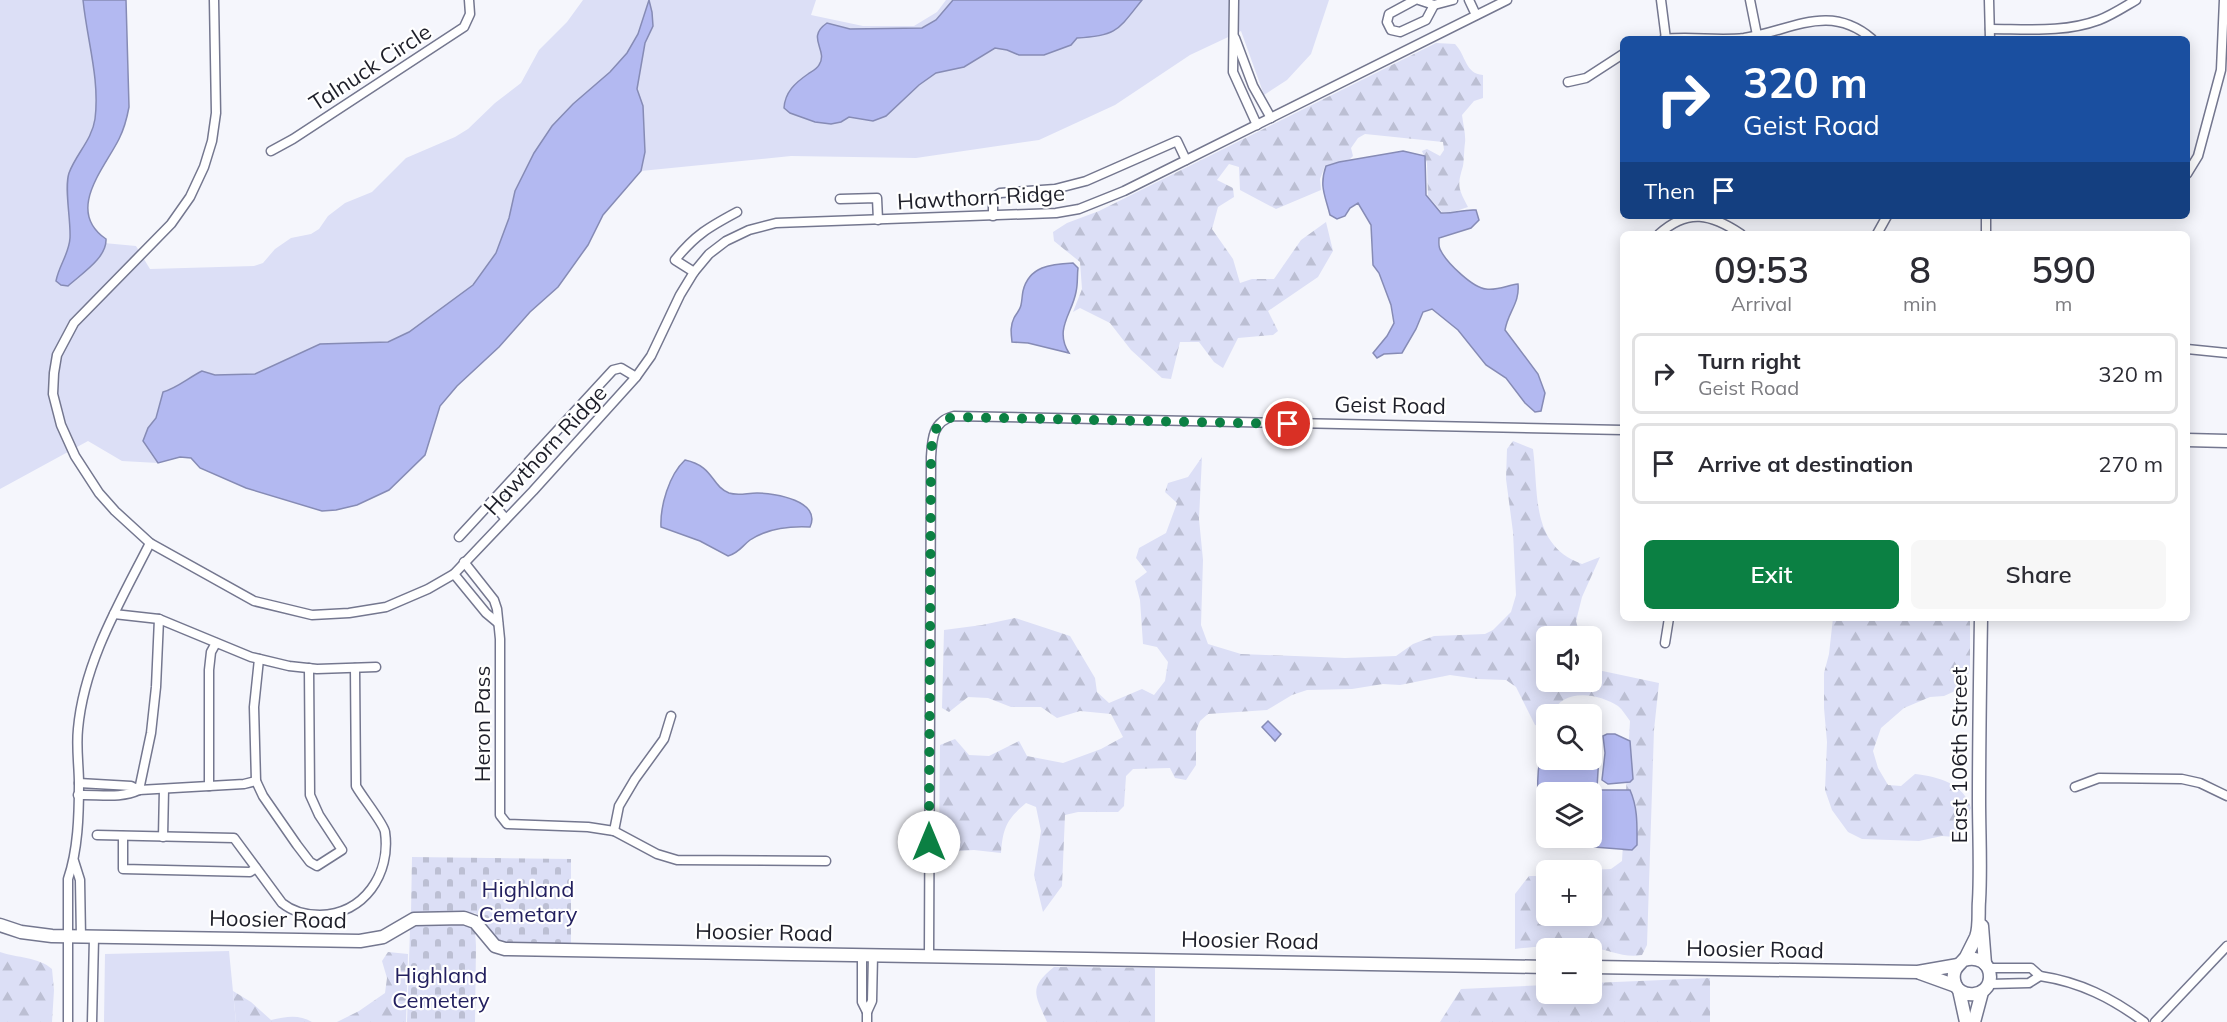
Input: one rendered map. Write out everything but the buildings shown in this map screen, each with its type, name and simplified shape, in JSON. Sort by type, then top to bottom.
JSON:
[{"type":"street","name":"Hawthorn Ridge","points":[[214,0],[216,113],[212,141],[204,167],[190,197],[171,225],[74,323],[61,345],[54,373],[53,394],[68,440],[83,471],[111,507],[150,543],[254,601],[312,615],[349,614],[387,607],[428,589],[454,574],[636,377],[651,356],[680,295],[694,272],[709,254],[726,241],[759,227],[776,223],[993,216],[1056,213],[1079,209],[1125,190],[1476,15],[1495,3],[1507,0]]},
{"type":"street","name":"Talnuck Circle","points":[[271,151],[464,27],[470,14],[469,0]]},
{"type":"street","points":[[1234,0],[1233,72],[1257,125]]},
{"type":"street","points":[[1434,4],[1426,20],[1400,32],[1391,30],[1387,22],[1389,14],[1417,0],[1434,4],[1454,0]]},
{"type":"street","points":[[1469,0],[1476,15]]},
{"type":"street","points":[[1660,0],[1665,36]]},
{"type":"street","points":[[1750,0],[1757,35]]},
{"type":"street","points":[[1989,0],[1990,36]]},
{"type":"street","points":[[1990,28],[2059,29],[2078,26],[2102,19],[2136,0]]},
{"type":"street","points":[[2190,169],[2198,156],[2221,70],[2224,0]]},
{"type":"street","points":[[1750,36],[1826,20],[1838,21],[1858,28],[1868,36]]},
{"type":"street","points":[[1234,35],[1253,86],[1271,118]]},
{"type":"street","points":[[1568,82],[1586,78],[1620,56]]},
{"type":"street","points":[[993,216],[993,198],[1000,193],[1055,189],[1086,182],[1177,141],[1185,160]]},
{"type":"street","points":[[840,199],[877,198],[878,220]]},
{"type":"street","points":[[694,272],[675,260],[692,240],[710,226],[737,212]]},
{"type":"street","points":[[1663,231],[1679,219]]},
{"type":"street","points":[[1704,219],[1718,221],[1736,231]]},
{"type":"street","points":[[2190,350],[2227,353]]},
{"type":"street","points":[[459,537],[613,370],[621,368],[636,377]]},
{"type":"street","name":"Geist Road","points":[[929,956],[931,457],[934,432],[942,421],[960,417],[1620,430]]},
{"type":"street","points":[[2190,440],[2227,441]]},
{"type":"street","points":[[491,502],[506,519]]},
{"type":"street","points":[[68,1022],[68,879],[74,861],[79,783],[78,729],[84,694],[96,654],[150,543]]},
{"type":"street","name":"Heron Pass","points":[[464,562],[494,600],[498,622],[500,815],[507,824],[588,827],[614,831]]},
{"type":"street","points":[[454,574],[486,613],[498,622]]},
{"type":"street","points":[[114,614],[159,619],[259,659],[309,668],[376,667]]},
{"type":"street","points":[[140,790],[152,722],[159,619]]},
{"type":"street","points":[[1665,643],[1669,621]]},
{"type":"street","name":"East 106th Street","points":[[1961,962],[1977,935],[1980,892],[1981,621]]},
{"type":"street","points":[[209,786],[209,670],[211,652],[216,643]]},
{"type":"street","points":[[259,659],[254,707],[256,781],[263,796],[310,862],[316,866],[342,850],[319,815],[310,795],[309,668]]},
{"type":"street","points":[[97,835],[234,838],[282,903],[290,909],[300,914],[317,915],[332,914],[353,906],[372,889],[381,874],[385,854],[385,828],[362,798],[356,786],[355,668]]},
{"type":"street","points":[[671,716],[664,739],[635,778],[619,806],[614,831],[657,854],[678,860],[826,861]]},
{"type":"street","points":[[2075,787],[2099,778],[2182,779],[2200,783],[2227,796]]},
{"type":"street","points":[[78,795],[130,794],[140,790],[244,784],[256,781]]},
{"type":"street","points":[[79,783],[131,786],[140,790]]},
{"type":"street","points":[[163,837],[164,789]]},
{"type":"street","points":[[123,836],[123,869],[250,872],[256,868]]},
{"type":"street","points":[[74,861],[80,880],[81,938]]},
{"type":"street","name":"East 106th Street","points":[[1980,892],[1986,966]]},
{"type":"street","name":"Hoosier Road","points":[[0,925],[35,935],[81,938],[360,941],[383,937],[414,919],[464,918],[475,922],[495,946],[505,949],[1536,967]]},
{"type":"street","points":[[92,1022],[94,938]]},
{"type":"street","points":[[2155,1022],[2227,946]]},
{"type":"street","points":[[867,1022],[867,1012],[862,1002],[868,955]]},
{"type":"street","points":[[1966,1022],[1953,973],[1961,962],[1976,959],[1986,966],[1990,975],[1974,1022]]},
{"type":"street","name":"Hoosier Road","points":[[1602,967],[1918,972],[1961,962]]},
{"type":"street","points":[[1986,966],[2031,968],[2040,976],[2078,984],[2121,1004],[2144,1022]]},
{"type":"street","name":"Hoosier Road","points":[[1918,972],[1957,988]]},
{"type":"street","points":[[1957,988],[1967,995],[1985,988],[2028,983],[2040,976]]},
{"type":"green space","points":[[0,0],[113,0],[104,118],[81,203],[93,242],[136,246],[150,269],[254,266],[263,263],[275,249],[291,238],[311,234],[319,229],[328,216],[345,203],[372,192],[406,158],[468,129],[495,103],[521,83],[539,50],[567,22],[583,0],[816,0],[811,15],[863,26],[914,26],[937,12],[946,0],[1329,0],[1311,54],[1287,80],[1264,95],[1241,31],[1190,55],[1115,105],[1039,140],[916,158],[791,156],[641,171],[603,215],[588,245],[558,287],[530,312],[499,347],[457,386],[440,406],[425,455],[389,490],[357,505],[322,511],[246,488],[200,468],[191,458],[180,457],[158,463],[122,461],[88,441],[0,489]]},
{"type":"green space","points":[[1436,43],[1455,44],[1469,68],[1483,75],[1483,98],[1474,101],[1462,115],[1465,140],[1460,187],[1468,207],[1453,212],[1442,212],[1428,196],[1427,163],[1422,151],[1427,149],[1440,156],[1444,150],[1443,142],[1365,134],[1358,138],[1351,148],[1353,156],[1350,159],[1325,166],[1320,179],[1321,190],[1276,209],[1240,190],[1239,167],[1229,164],[1217,180],[1233,188],[1234,197],[1218,207],[1212,229],[1233,259],[1240,283],[1252,279],[1274,279],[1301,240],[1326,222],[1333,251],[1318,277],[1268,311],[1278,331],[1273,335],[1238,338],[1223,368],[1214,362],[1199,342],[1180,342],[1171,379],[1162,378],[1131,350],[1110,323],[1080,308],[1073,312],[1082,289],[1080,262],[1054,241],[1053,232],[1067,223],[1099,211]]},
{"type":"green space","points":[[1513,441],[1533,449],[1540,516],[1553,544],[1565,555],[1582,564],[1600,557],[1582,597],[1576,621],[1577,626],[1536,626],[1536,692],[1602,692],[1602,671],[1659,683],[1654,730],[1647,945],[1642,955],[1602,950],[1602,938],[1536,938],[1536,947],[1515,949],[1515,894],[1529,876],[1536,876],[1536,926],[1602,926],[1602,869],[1611,869],[1622,861],[1630,721],[1620,708],[1610,702],[1582,695],[1573,696],[1558,704],[1536,704],[1535,725],[1516,687],[1506,680],[1450,675],[1400,685],[1383,684],[1352,689],[1307,690],[1292,695],[1267,710],[1208,714],[1200,721],[1196,731],[1196,765],[1186,780],[1175,778],[1170,768],[1133,769],[1126,776],[1124,806],[1118,812],[1078,812],[1065,815],[1062,886],[1043,912],[1034,875],[1041,831],[1036,807],[1026,803],[1010,819],[1003,836],[1001,853],[974,850],[939,852],[940,745],[955,739],[969,755],[989,756],[1019,741],[1027,756],[1063,763],[1101,749],[1123,737],[1111,714],[1080,711],[1057,718],[1041,707],[1011,707],[988,698],[968,697],[949,712],[942,708],[944,630],[1015,618],[1070,636],[1095,678],[1097,692],[1109,703],[1142,689],[1154,695],[1165,681],[1168,662],[1157,647],[1143,644],[1140,600],[1135,581],[1147,572],[1136,558],[1139,548],[1166,533],[1177,503],[1165,492],[1168,483],[1188,477],[1202,457],[1199,519],[1203,560],[1201,625],[1208,644],[1241,654],[1345,658],[1396,656],[1413,644],[1434,636],[1485,634],[1493,630],[1511,612],[1516,595],[1513,532],[1506,479],[1507,449]]},
{"type":"green space","points":[[1833,621],[1970,621],[1970,668],[1964,687],[1944,696],[1930,697],[1904,708],[1881,728],[1873,751],[1878,768],[1888,785],[1901,786],[1915,774],[1941,779],[1962,793],[1971,808],[1955,837],[1942,836],[1919,841],[1862,839],[1848,832],[1832,810],[1825,790],[1827,742],[1824,673],[1829,654]]},
{"type":"green space","name":"Highland Cemetary","points":[[412,857],[571,859],[571,945],[501,944],[475,913],[411,913]]},
{"type":"green space","name":"Highland Cemetery","points":[[465,924],[475,930],[475,1022],[407,1022],[410,930],[418,925]]},
{"type":"green space","points":[[229,951],[236,1022],[104,1022],[105,954]]},
{"type":"green space","points":[[0,952],[34,960],[52,969],[54,990],[52,1022],[0,1022]]},
{"type":"green space","points":[[388,952],[408,954],[406,1022],[337,1022],[359,1011],[385,993],[387,978],[382,961]]},
{"type":"green space","points":[[1054,967],[1155,968],[1155,1022],[1047,1022],[1036,992],[1040,981]]},
{"type":"green space","points":[[1710,978],[1710,1022],[1440,1022],[1461,989],[1536,985],[1536,1004],[1602,1004],[1602,983]]},
{"type":"green space","points":[[233,991],[251,1002],[271,1020],[297,1017],[312,1022],[236,1022]]},
{"type":"water","points":[[83,0],[126,0],[129,107],[121,135],[97,176],[88,203],[89,216],[94,228],[106,239],[105,246],[98,259],[68,286],[56,281],[70,238],[68,179],[72,166],[91,134],[96,104],[96,89]]},
{"type":"water","points":[[649,0],[653,26],[645,43],[637,89],[643,106],[645,152],[641,171],[603,215],[588,245],[558,287],[530,312],[499,347],[457,386],[440,406],[425,455],[389,490],[357,505],[322,511],[246,488],[200,468],[191,458],[180,457],[158,463],[143,441],[148,428],[156,418],[163,392],[202,371],[215,375],[255,374],[320,344],[388,342],[409,332],[473,285],[496,253],[509,218],[515,191],[534,153],[552,126],[627,53],[638,34]]},
{"type":"water","points":[[953,0],[1142,0],[1116,30],[1109,33],[1077,38],[1071,45],[1044,55],[1019,55],[995,48],[964,67],[936,73],[919,85],[886,116],[873,121],[849,117],[831,124],[815,122],[790,113],[784,108],[786,97],[792,88],[819,65],[821,54],[817,39],[821,28],[827,23],[850,29],[922,28],[936,20]]},
{"type":"water","points":[[1403,151],[1425,156],[1426,195],[1441,213],[1476,210],[1479,220],[1471,228],[1439,238],[1439,248],[1449,262],[1468,280],[1481,288],[1494,289],[1518,284],[1516,302],[1505,330],[1538,374],[1545,393],[1541,411],[1535,412],[1525,403],[1506,378],[1486,365],[1458,330],[1432,309],[1423,312],[1402,353],[1384,354],[1377,358],[1373,353],[1394,323],[1391,305],[1379,273],[1373,265],[1371,225],[1358,203],[1350,208],[1345,216],[1337,219],[1330,215],[1323,179],[1326,166]]},
{"type":"water","points":[[1073,263],[1078,268],[1077,289],[1065,322],[1063,336],[1069,353],[1028,343],[1012,342],[1012,324],[1030,276],[1042,268]]},
{"type":"water","points":[[685,460],[702,467],[723,490],[729,493],[765,493],[795,500],[809,511],[812,518],[810,527],[772,530],[750,540],[738,551],[728,556],[700,541],[661,527],[662,510],[670,482]]},
{"type":"water","points":[[1268,721],[1281,734],[1275,741],[1262,727]]},
{"type":"water","points":[[1615,734],[1630,741],[1633,779],[1630,782],[1608,784],[1602,780],[1605,753],[1603,736]]},
{"type":"water","points":[[1538,770],[1598,770],[1597,782],[1538,781]]},
{"type":"water","points":[[1602,790],[1630,790],[1636,817],[1637,845],[1632,850],[1602,848]]},
{"type":"route","points":[[929,842],[931,457],[932,442],[937,426],[942,421],[954,417],[1288,424]]}]
